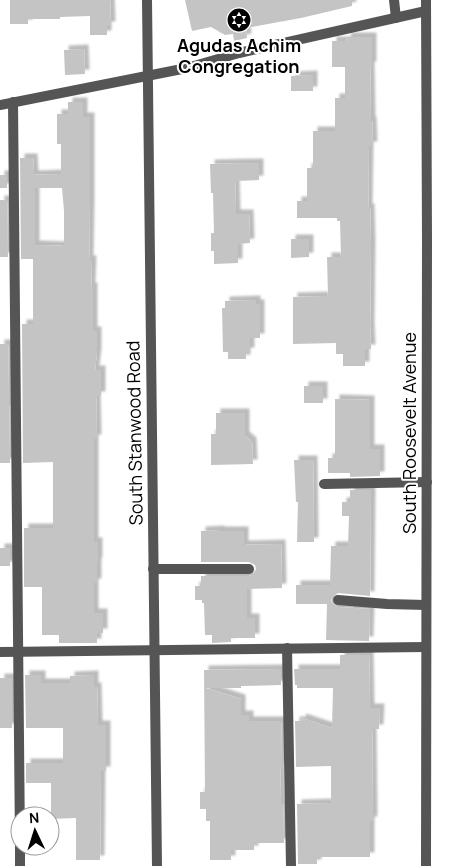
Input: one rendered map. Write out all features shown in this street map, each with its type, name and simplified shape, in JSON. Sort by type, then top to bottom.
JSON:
[{"type":"street","name":"South Stanwood Road","points":[[146,0],[157,866]]},
{"type":"street","points":[[394,0],[396,18]]},
{"type":"street","points":[[0,105],[188,68],[239,53],[396,18],[426,5]]},
{"type":"street","name":"South Roosevelt Avenue","points":[[426,5],[426,866]]},
{"type":"street","points":[[13,102],[20,806]]},
{"type":"street","points":[[324,484],[427,482]]},
{"type":"street","points":[[153,569],[249,569]]},
{"type":"street","points":[[338,600],[426,605]]},
{"type":"street","points":[[0,652],[426,647]]},
{"type":"street","points":[[287,648],[291,866]]},
{"type":"building","points":[[10,0],[110,0],[111,26],[107,26],[107,35],[90,35],[90,16],[60,17],[60,19],[28,19],[28,24],[10,24]]},
{"type":"building","name":"Agudas Achim Congregation","points":[[185,0],[352,0],[352,6],[246,28],[247,38],[234,41],[233,34],[225,35],[211,27],[192,31]]},
{"type":"building","points":[[346,37],[372,37],[372,66],[370,66],[373,146],[369,146],[368,208],[370,208],[371,244],[371,349],[365,349],[365,366],[343,366],[343,354],[336,354],[336,343],[293,344],[293,297],[328,296],[327,257],[341,257],[340,221],[337,221],[337,218],[297,218],[297,201],[307,201],[307,168],[313,168],[313,131],[335,131],[335,98],[345,98],[345,67],[332,67],[332,41],[347,41]]},
{"type":"building","points":[[84,49],[85,74],[65,75],[64,50]]},
{"type":"building","points":[[313,75],[313,91],[291,91],[291,76]]},
{"type":"building","points":[[68,102],[83,102],[83,117],[90,117],[89,260],[92,260],[93,331],[97,331],[95,370],[101,370],[101,396],[96,396],[97,439],[94,439],[94,542],[98,542],[98,562],[97,583],[94,583],[94,613],[103,613],[103,633],[97,633],[97,643],[59,643],[59,635],[42,635],[42,587],[24,587],[24,528],[53,528],[53,462],[23,463],[22,324],[33,324],[33,259],[21,259],[20,158],[33,158],[34,175],[61,174],[61,144],[57,144],[57,114],[68,114]],"holes":[[[35,188],[62,188],[64,246],[35,245]]]},
{"type":"building","points":[[259,163],[259,180],[235,181],[236,214],[249,214],[250,243],[238,244],[238,263],[214,264],[214,251],[211,251],[211,233],[214,233],[210,164]]},
{"type":"building","points":[[0,175],[7,175],[7,188],[0,188]]},
{"type":"building","points":[[0,200],[7,200],[8,257],[0,257]]},
{"type":"building","points":[[291,239],[309,239],[309,257],[291,258]]},
{"type":"building","points":[[256,300],[256,304],[260,304],[260,338],[250,338],[250,352],[246,352],[246,359],[228,359],[228,352],[223,352],[222,308],[225,308],[225,301]]},
{"type":"building","points":[[0,344],[8,344],[10,463],[0,463]]},
{"type":"building","points":[[304,386],[323,386],[323,403],[304,403]]},
{"type":"building","points":[[335,399],[370,400],[370,449],[380,449],[380,476],[350,477],[350,473],[328,473],[328,458],[335,458]]},
{"type":"building","points":[[216,413],[245,413],[245,436],[252,442],[253,464],[211,465],[211,434],[216,434]]},
{"type":"building","points":[[294,460],[313,460],[314,542],[297,542],[298,502],[296,502]]},
{"type":"building","points":[[350,490],[371,490],[370,596],[338,593],[331,600],[337,607],[370,609],[369,641],[326,640],[327,604],[296,604],[296,585],[330,585],[331,546],[348,546],[349,516],[342,516],[342,502],[350,502]]},
{"type":"building","points":[[201,531],[244,531],[244,545],[281,544],[282,588],[247,589],[247,618],[255,618],[255,638],[231,638],[231,642],[212,643],[212,635],[205,635],[204,603],[202,603],[202,600],[195,600],[195,586],[201,586],[201,576],[249,576],[253,575],[256,569],[255,565],[249,562],[201,562]]},
{"type":"building","points":[[0,548],[10,548],[10,566],[0,566]]},
{"type":"building","points":[[340,655],[369,655],[370,708],[380,708],[379,729],[372,729],[373,821],[370,821],[370,857],[317,857],[317,864],[298,864],[297,804],[331,803],[331,766],[296,767],[295,721],[301,721],[302,718],[332,728],[333,688],[297,688],[297,685],[295,685],[294,669],[340,669]]},
{"type":"building","points":[[281,669],[281,685],[206,688],[241,699],[241,715],[249,715],[249,721],[281,721],[282,767],[280,767],[284,843],[254,843],[254,850],[231,850],[231,860],[210,860],[210,821],[206,821],[206,809],[200,809],[200,792],[205,792],[204,670]]},
{"type":"building","points":[[25,675],[41,675],[41,683],[70,683],[70,676],[94,675],[94,687],[97,687],[98,725],[106,725],[106,771],[101,771],[100,860],[76,860],[76,818],[60,819],[60,806],[51,806],[51,783],[26,783],[26,763],[63,763],[63,728],[26,728]]},
{"type":"building","points":[[0,678],[12,678],[12,728],[0,728]]},
{"type":"place","name":"Agudas Achim Congregation","points":[[239,20]]}]
